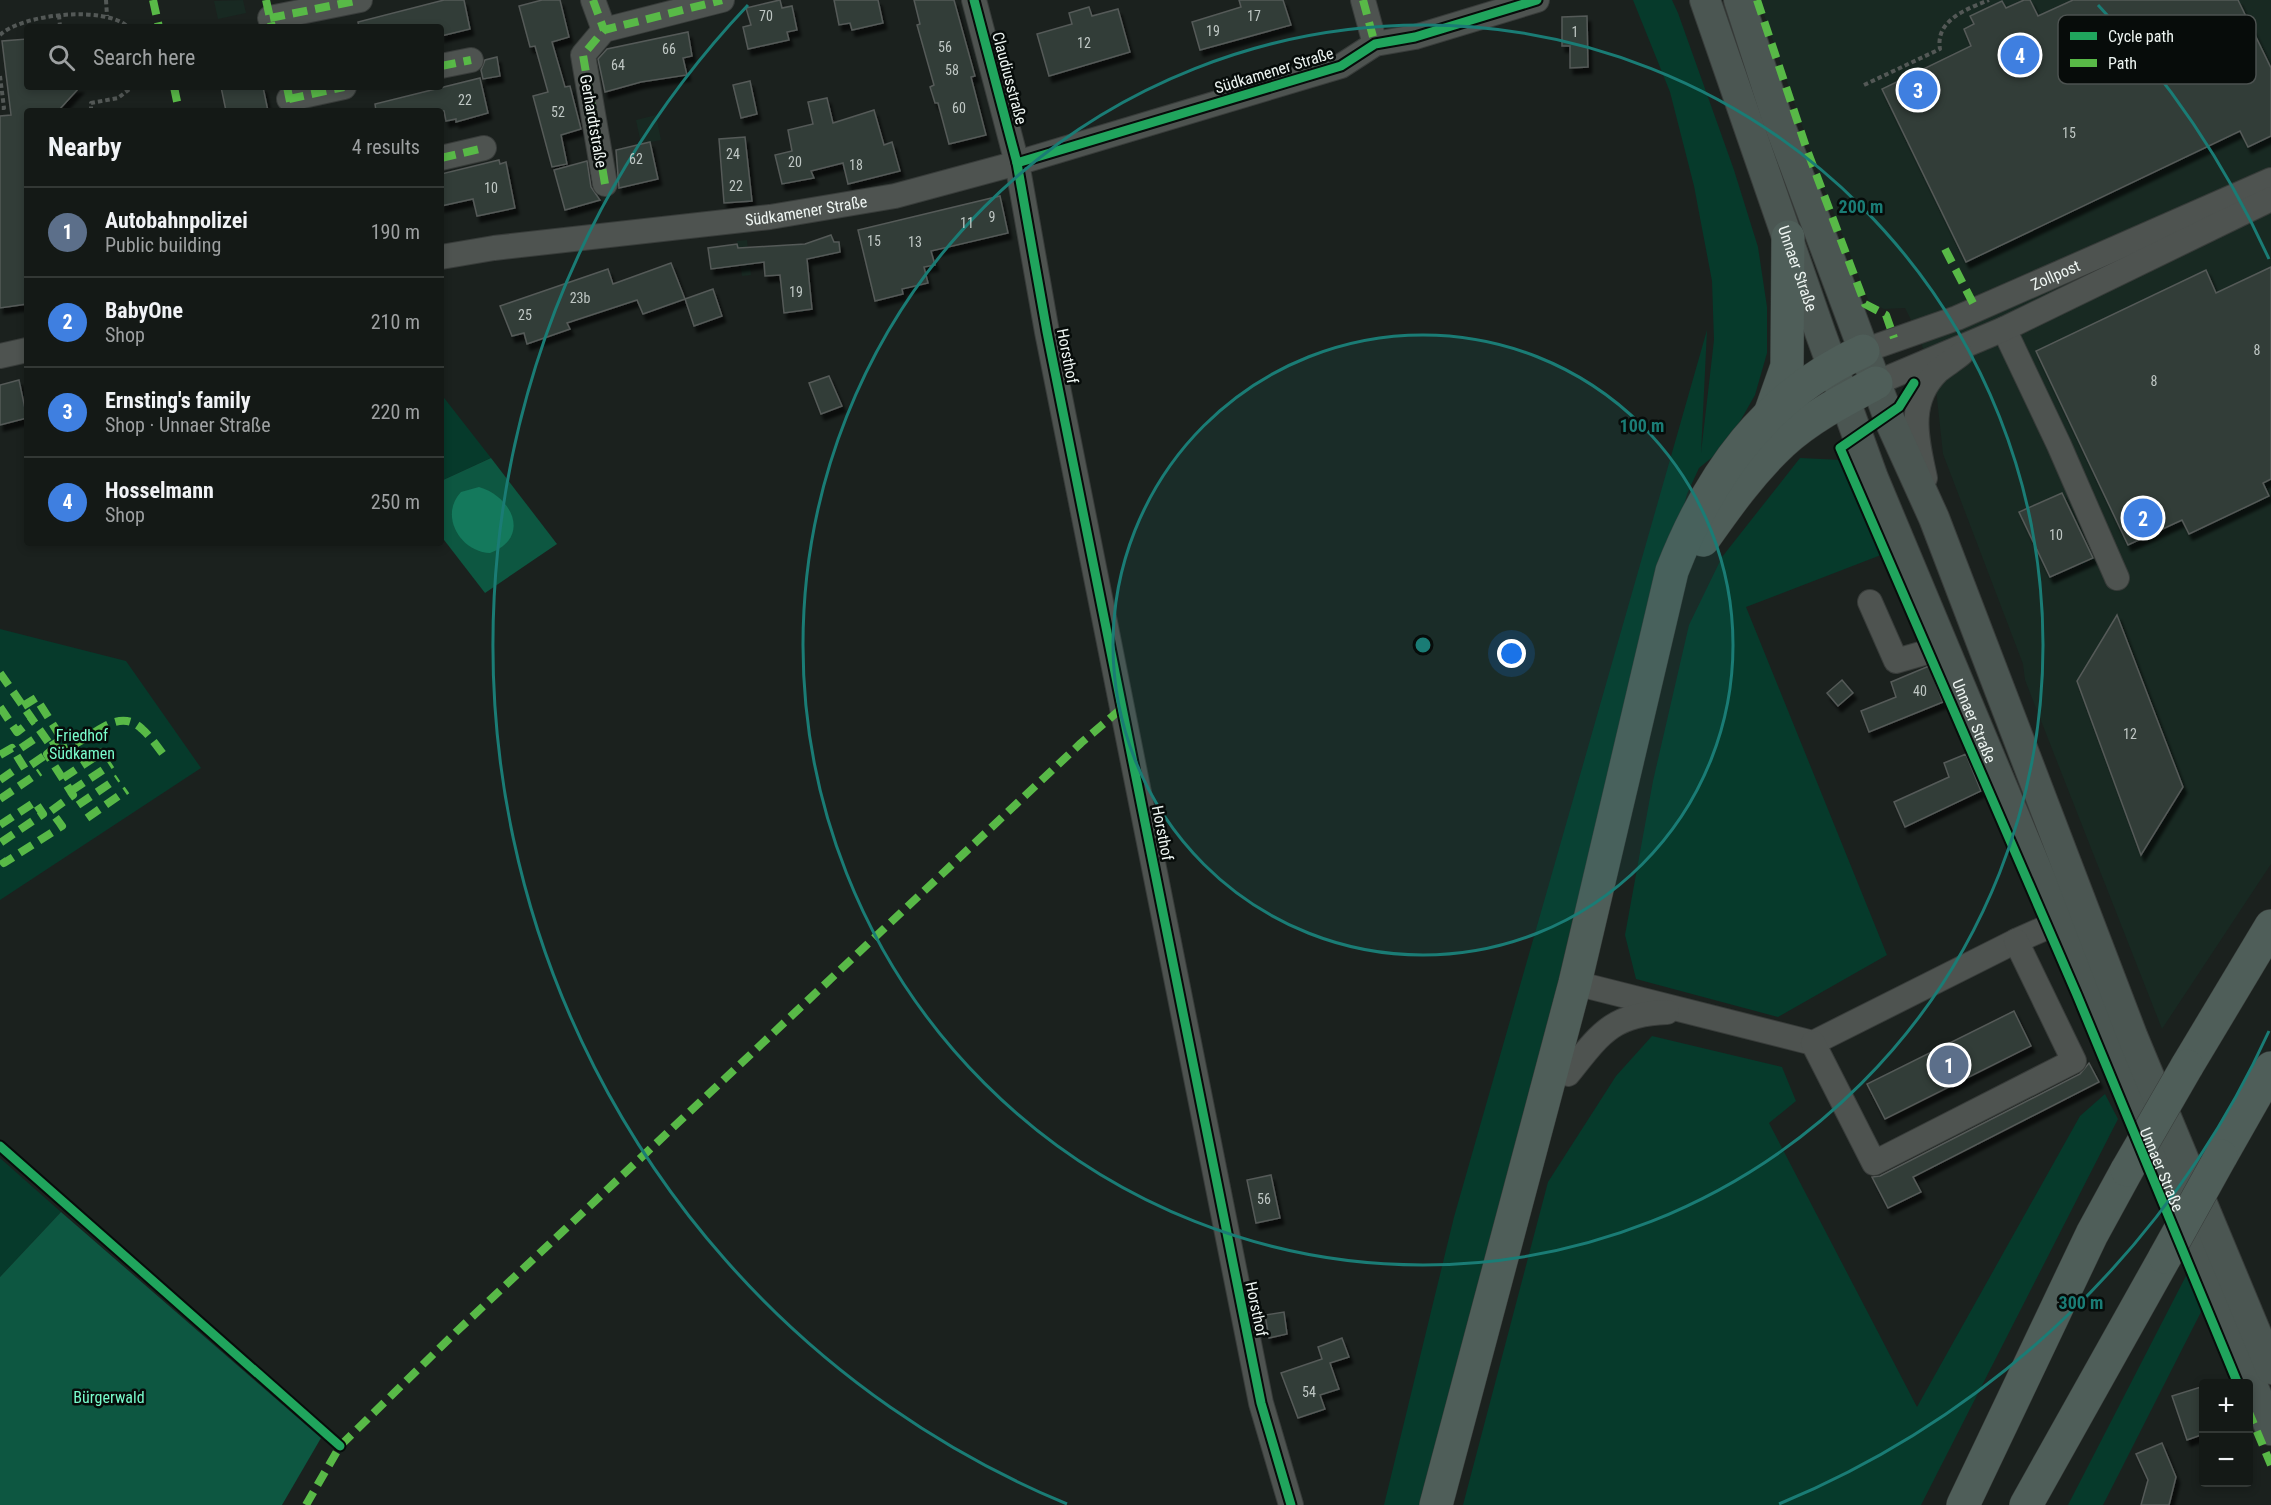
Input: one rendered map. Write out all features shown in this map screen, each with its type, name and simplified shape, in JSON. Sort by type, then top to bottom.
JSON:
[{"type":"highway","points":[[1770,414],[1786,366],[1788,237]]},
{"type":"highway","points":[[1451,1505],[1526,1214],[1568,1074],[1584,985],[1672,571],[1686,535],[1708,492],[1735,451],[1770,414],[1832,365],[1863,351]]},
{"type":"highway","points":[[1436,1505],[1584,985],[1685,584],[1701,543],[1739,489],[1783,442],[1844,401],[1876,383]]},
{"type":"highway","points":[[1963,1505],[2092,1234],[2187,1066],[2271,926]]},
{"type":"highway","points":[[2026,1505],[2271,1068]]},
{"type":"main road","name":"Unnaer Straße","points":[[1705,0],[1844,401],[2271,1430]]},
{"type":"main road","name":"Unnaer Straße","points":[[1739,0],[1776,115],[1863,351],[1934,518],[2133,1038],[2271,1369]]},
{"type":"street","points":[[270,15],[360,0]]},
{"type":"street","points":[[593,0],[604,30],[722,0]]},
{"type":"street","name":"Claudiusstraße","points":[[974,0],[1017,163]]},
{"type":"street","points":[[1363,0],[1375,44]]},
{"type":"street","name":"Südkamener Straße","points":[[444,256],[494,248],[782,215],[895,196],[1017,163],[1341,66],[1375,44],[1415,38],[1537,0]]},
{"type":"street","name":"Gerhardtstraße","points":[[604,30],[583,55],[605,184]]},
{"type":"street","points":[[444,65],[471,60]]},
{"type":"street","points":[[289,99],[330,90]]},
{"type":"street","points":[[444,157],[484,148]]},
{"type":"street","name":"Horsthof","points":[[1017,163],[1047,332],[1109,630],[1242,1315],[1261,1403],[1291,1505]]},
{"type":"street","name":"Zollpost","points":[[2244,192],[2271,174]]},
{"type":"street","name":"Zollpost","points":[[1863,351],[1957,318],[2271,180]]},
{"type":"street","name":"Zollpost","points":[[1876,383],[2004,329],[2271,199]]},
{"type":"street","points":[[2004,329],[2059,445],[2117,579]]},
{"type":"street","name":"Zollpost","points":[[1934,518],[1916,438],[1915,416],[1924,391],[1938,372],[1977,340]]},
{"type":"street","points":[[0,356],[24,351]]},
{"type":"street","points":[[1870,602],[1896,661],[1945,647]]},
{"type":"street","points":[[1584,985],[1814,1043],[2016,941],[2061,921]]},
{"type":"street","points":[[1814,1043],[1874,1163],[2074,1061],[2016,941]]},
{"type":"street","points":[[1568,1074],[1608,1027],[1630,1017],[1685,1012]]},
{"type":"path","points":[[106,0],[107,16]]},
{"type":"path","points":[[1864,86],[1940,49],[1939,41],[1943,27],[1957,15],[1989,0]]},
{"type":"path","points":[[25,24],[59,15],[88,14],[107,16],[125,24]]},
{"type":"path","points":[[59,15],[60,24]]},
{"type":"path","points":[[0,35],[24,24]]},
{"type":"path","points":[[0,76],[3,108],[0,108]]},
{"type":"path","points":[[91,108],[91,103],[118,98],[128,90]]},
{"type":"shaded area","points":[[243,0],[246,13],[218,19],[214,1]]},
{"type":"shaded area","points":[[1759,0],[2271,0],[2271,864],[2162,1029],[2025,680],[2023,664],[1943,454],[1935,380],[1916,330],[1905,308],[1884,309],[1869,302],[1822,184]]},
{"type":"shaded area","points":[[656,115],[661,140],[641,144],[636,120]]},
{"type":"shaded area","points":[[747,240],[751,275],[742,276],[737,241]]},
{"type":"shaded area","points":[[479,487],[501,499],[513,518],[514,528],[510,538],[503,546],[490,553],[470,546],[456,531],[453,521],[452,511],[461,492]]},
{"type":"green space","points":[[1633,0],[1672,0],[1678,13],[1734,170],[1758,247],[1767,307],[1767,353],[1755,395],[1726,446],[1699,468],[1687,494],[1424,1505],[1384,1505],[1454,1217],[1707,330],[1701,453],[1714,340],[1712,281],[1694,186],[1670,92]]},
{"type":"green space","points":[[444,398],[491,458],[444,480]]},
{"type":"green space","points":[[491,458],[557,544],[485,593],[444,540],[444,480]]},
{"type":"green space","points":[[1800,458],[1842,460],[1881,555],[1746,607],[1887,955],[1778,1017],[1636,979],[1625,935],[1653,781],[1689,625],[1722,557]]},
{"type":"green space","name":"Friedhof Südkamen","points":[[0,629],[126,661],[201,768],[0,900]]},
{"type":"green space","points":[[1652,1036],[1782,1067],[1796,1101],[1769,1123],[1917,1407],[2080,1116],[2105,1094],[2118,1119],[1921,1505],[1463,1505],[1548,1182],[1616,1076]]},
{"type":"green space","points":[[0,1158],[61,1212],[0,1277]]},
{"type":"green space","name":"Bürgerwald","points":[[61,1212],[321,1438],[282,1505],[0,1505],[0,1277]]},
{"type":"green space","points":[[2187,1274],[2203,1308],[2103,1505],[2068,1505]]},
{"type":"building","points":[[444,0],[464,0],[470,29],[444,35],[444,24],[358,24],[358,22]]},
{"type":"building","points":[[542,0],[560,0],[569,37],[552,42],[565,87],[570,86],[581,129],[561,135],[567,164],[552,167],[533,96],[548,92],[535,46],[530,47],[519,6]]},
{"type":"building","points":[[780,0],[782,8],[792,6],[797,30],[787,32],[789,40],[748,49],[743,27],[751,25],[746,8]]},
{"type":"building","points":[[834,0],[878,0],[883,23],[852,30],[850,23],[839,25]]},
{"type":"building","points":[[914,0],[954,0],[975,76],[971,77],[986,135],[949,144],[938,103],[935,103],[930,87],[934,85],[917,25],[920,24]]},
{"type":"building","points":[[1239,0],[1283,0],[1291,25],[1200,50],[1192,22],[1241,7]]},
{"type":"building","points":[[2024,0],[2030,0],[2038,16],[2073,0],[2238,0],[2245,15],[2058,15],[2058,84],[2256,84],[2256,37],[2271,68],[2271,136],[2248,147],[2240,131],[1966,262],[1882,89],[1971,46],[1964,29],[1974,24],[1970,16],[2002,1],[2006,8]]},
{"type":"building","points":[[1089,7],[1092,16],[1118,9],[1130,52],[1049,76],[1037,34],[1072,24],[1069,13]]},
{"type":"building","points":[[1587,16],[1588,67],[1570,68],[1570,46],[1562,46],[1562,17]]},
{"type":"building","points":[[688,32],[692,56],[683,58],[687,75],[641,82],[605,92],[598,59],[607,49]]},
{"type":"building","points":[[24,39],[24,90],[77,90],[61,108],[24,108],[24,304],[0,308],[0,116],[11,115],[2,41]]},
{"type":"building","points":[[497,57],[500,76],[483,79],[481,70],[485,60]]},
{"type":"building","points":[[480,78],[488,113],[456,122],[456,119],[446,121],[444,108],[376,108],[375,104],[432,90],[444,90],[444,87]]},
{"type":"building","points":[[750,81],[757,114],[741,118],[733,85]]},
{"type":"building","points":[[222,90],[264,90],[267,108],[225,108]]},
{"type":"building","points":[[827,98],[833,123],[874,110],[884,145],[892,142],[900,171],[848,184],[843,163],[811,171],[814,178],[782,184],[775,155],[792,151],[788,130],[813,124],[808,102]]},
{"type":"building","points":[[745,137],[752,201],[724,203],[719,139]]},
{"type":"building","points":[[650,142],[658,179],[619,188],[616,150]]},
{"type":"building","points":[[499,160],[500,164],[506,162],[515,208],[477,216],[473,199],[444,205],[444,173]]},
{"type":"building","points":[[587,161],[591,187],[600,200],[565,210],[554,170]]},
{"type":"building","points":[[1000,196],[1008,233],[931,251],[935,265],[924,267],[928,283],[902,289],[903,294],[875,301],[858,230]]},
{"type":"building","points":[[831,235],[834,242],[839,242],[840,252],[807,259],[812,309],[784,313],[780,275],[765,276],[764,262],[711,269],[708,248],[737,244],[738,248],[805,244]]},
{"type":"building","points":[[671,263],[685,299],[643,314],[637,300],[567,323],[570,329],[527,344],[524,333],[512,336],[500,306],[608,269],[613,284]]},
{"type":"building","points":[[2271,267],[2271,479],[2263,483],[2269,496],[2189,534],[2182,520],[2128,545],[2036,351],[2206,270],[2216,293]]},
{"type":"building","points":[[713,289],[722,316],[694,326],[685,299]]},
{"type":"building","points":[[829,376],[842,406],[821,414],[809,383]]},
{"type":"building","points":[[19,380],[24,404],[24,419],[0,425],[0,385]]},
{"type":"building","points":[[2062,493],[2093,558],[2050,577],[2019,512]]},
{"type":"building","points":[[2117,615],[2183,787],[2141,855],[2077,681]]},
{"type":"building","points":[[1929,666],[1943,702],[1869,732],[1861,711],[1896,697],[1891,682]]},
{"type":"building","points":[[1842,680],[1853,693],[1838,706],[1827,693]]},
{"type":"building","points":[[1966,754],[1981,791],[1905,827],[1894,802],[1949,777],[1944,763]]},
{"type":"building","points":[[2014,1011],[2031,1046],[1885,1119],[1867,1084]]},
{"type":"building","points":[[2089,1063],[2099,1082],[1913,1177],[1921,1192],[1888,1208],[1872,1177],[1880,1176],[2080,1074]]},
{"type":"building","points":[[1271,1175],[1280,1218],[1256,1223],[1247,1180]]},
{"type":"building","points":[[1284,1312],[1287,1334],[1269,1338],[1265,1315]]},
{"type":"building","points":[[1342,1338],[1349,1357],[1330,1363],[1339,1389],[1320,1395],[1325,1409],[1298,1418],[1281,1373],[1322,1359],[1318,1347]]},
{"type":"building","points":[[2199,1388],[2199,1436],[2187,1440],[2172,1396]]},
{"type":"building","points":[[2162,1443],[2176,1477],[2169,1505],[2141,1505],[2148,1480],[2136,1454]]},
{"type":"marked path","points":[[153,0],[158,24]]},
{"type":"marked path","points":[[266,0],[271,24]]},
{"type":"marked path","points":[[270,18],[360,0]]},
{"type":"marked path","points":[[593,0],[604,30]]},
{"type":"marked path","points":[[605,184],[583,55],[604,30],[722,0]]},
{"type":"marked path","points":[[1363,0],[1375,44]]},
{"type":"marked path","points":[[1757,0],[1807,150],[1865,304],[1886,315],[1894,338]]},
{"type":"marked path","points":[[444,65],[471,60]]},
{"type":"marked path","points":[[175,90],[178,108]]},
{"type":"marked path","points":[[288,90],[291,108]]},
{"type":"marked path","points":[[289,99],[330,90]]},
{"type":"marked path","points":[[444,157],[484,148]]},
{"type":"marked path","points":[[1945,249],[1976,309]]},
{"type":"marked path","points":[[0,673],[53,749],[47,754],[73,795],[51,811],[62,826],[4,863],[0,857]]},
{"type":"marked path","points":[[23,706],[36,698],[62,739],[51,746]]},
{"type":"marked path","points":[[0,707],[17,732],[33,720]]},
{"type":"marked path","points":[[306,1505],[340,1446],[456,1332],[1081,743],[1122,708]]},
{"type":"marked path","points":[[53,749],[76,744],[109,724],[120,721],[131,722],[142,729],[163,754]]},
{"type":"marked path","points":[[21,748],[42,734]]},
{"type":"marked path","points":[[0,755],[12,748],[25,769],[47,754]]},
{"type":"marked path","points":[[63,778],[104,751]]},
{"type":"marked path","points":[[71,791],[112,764]]},
{"type":"marked path","points":[[0,780],[16,769]]},
{"type":"marked path","points":[[0,799],[40,772]]},
{"type":"marked path","points":[[78,805],[118,778]]},
{"type":"marked path","points":[[87,818],[127,790]]},
{"type":"marked path","points":[[0,825],[35,802],[43,814],[0,843]]},
{"type":"marked path","points":[[2253,1422],[2271,1465]]},
{"type":"cycle path","points":[[974,0],[1017,163],[1047,332],[1261,1403],[1291,1505]]},
{"type":"cycle path","points":[[1017,163],[1341,66],[1375,44],[1415,37],[1537,0]]},
{"type":"cycle path","points":[[1914,383],[1899,407],[1840,448],[2077,995],[2236,1379]]},
{"type":"cycle path","points":[[0,1146],[340,1446]]},
{"type":"place","name":"Hosselmann","points":[[2020,55]]},
{"type":"place","name":"Ernsting's family","points":[[1918,90]]},
{"type":"place","name":"BabyOne","points":[[2143,518]]},
{"type":"place","name":"Autobahnpolizei","points":[[1949,1065]]}]
